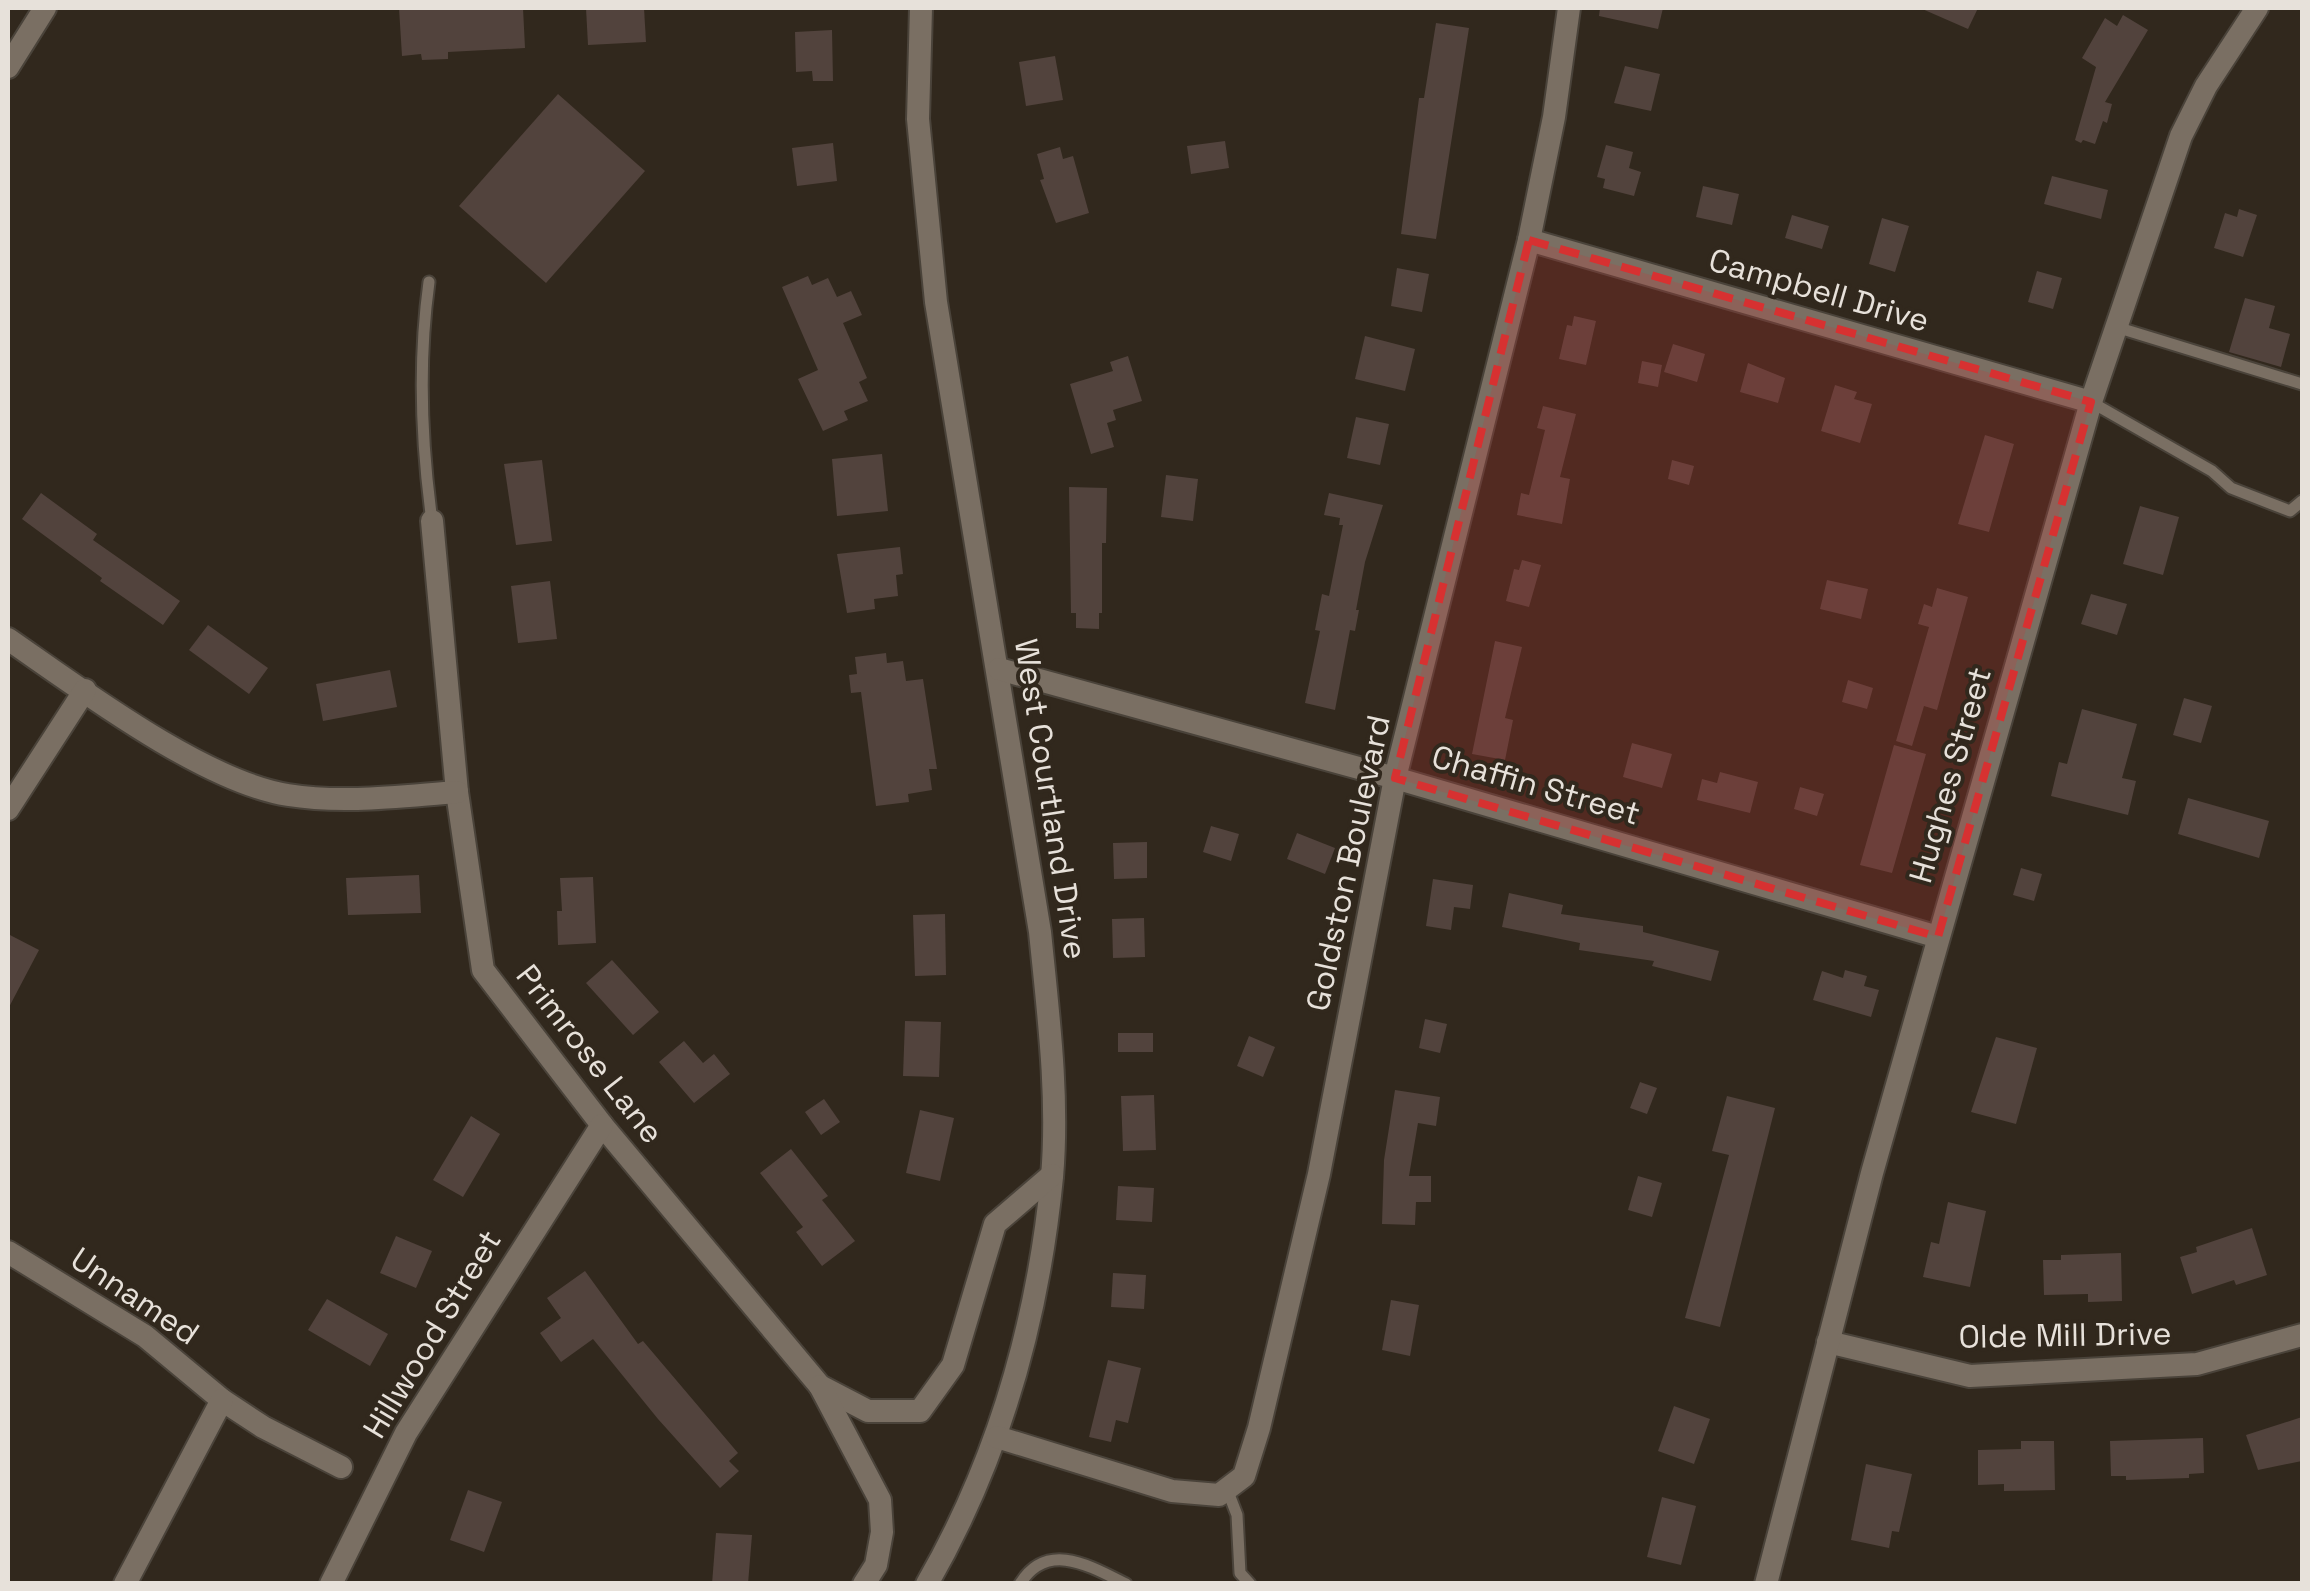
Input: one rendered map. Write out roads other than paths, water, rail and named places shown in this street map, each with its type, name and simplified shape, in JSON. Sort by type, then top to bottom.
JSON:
[{"type":"street","points":[[8,66],[17,31],[44,8]]},
{"type":"street","name":"West Courtland Drive","points":[[921,8],[918,119],[936,302],[1040,932],[1050,1030],[1052,1175],[1034,1311],[997,1438],[957,1532],[927,1584]]},
{"type":"street","name":"Goldston Boulevard","points":[[1227,1489],[1244,1476],[1310,1210],[1395,778],[1530,240],[1554,117],[1569,8]]},
{"type":"street","name":"Hughes Street","points":[[1766,1584],[1938,937],[2091,402],[2182,136],[2206,86],[2257,8]]},
{"type":"street","name":"Campbell Drive","points":[[1530,240],[2091,402]]},
{"type":"street","name":"Primrose Lane","points":[[432,521],[457,792],[483,970],[602,1125],[820,1386],[880,1500],[882,1532],[876,1565],[864,1584]]},
{"type":"street","points":[[8,639],[166,744],[249,786],[287,795],[333,798],[457,792]]},
{"type":"street","name":"Chaffin Street","points":[[999,669],[1395,778],[1938,937]]},
{"type":"street","points":[[8,809],[85,690]]},
{"type":"street","name":"Hillwood Street","points":[[331,1584],[406,1433],[602,1125]]},
{"type":"street","name":"Primrose Lane","points":[[820,1386],[868,1411],[920,1411],[953,1365],[995,1224],[1052,1175]]},
{"type":"street","name":"Unnamed","points":[[8,1252],[145,1336],[222,1400],[263,1427],[341,1467]]},
{"type":"street","name":"Olde Mill Drive","points":[[1828,1342],[1970,1376],[2198,1364],[2302,1336]]},
{"type":"street","points":[[125,1584],[222,1400]]},
{"type":"street","points":[[997,1438],[1172,1491],[1218,1495],[1227,1489]]},
{"type":"lane","points":[[429,282],[421,338],[422,420],[432,521]]},
{"type":"lane","points":[[2116,327],[2302,384]]},
{"type":"lane","points":[[2091,402],[2212,471],[2231,488],[2290,512],[2302,501]]},
{"type":"lane","points":[[1227,1489],[1236,1515],[1240,1573],[1250,1584]]},
{"type":"lane","points":[[1020,1584],[1028,1569],[1056,1558],[1092,1567],[1126,1584]]}]
